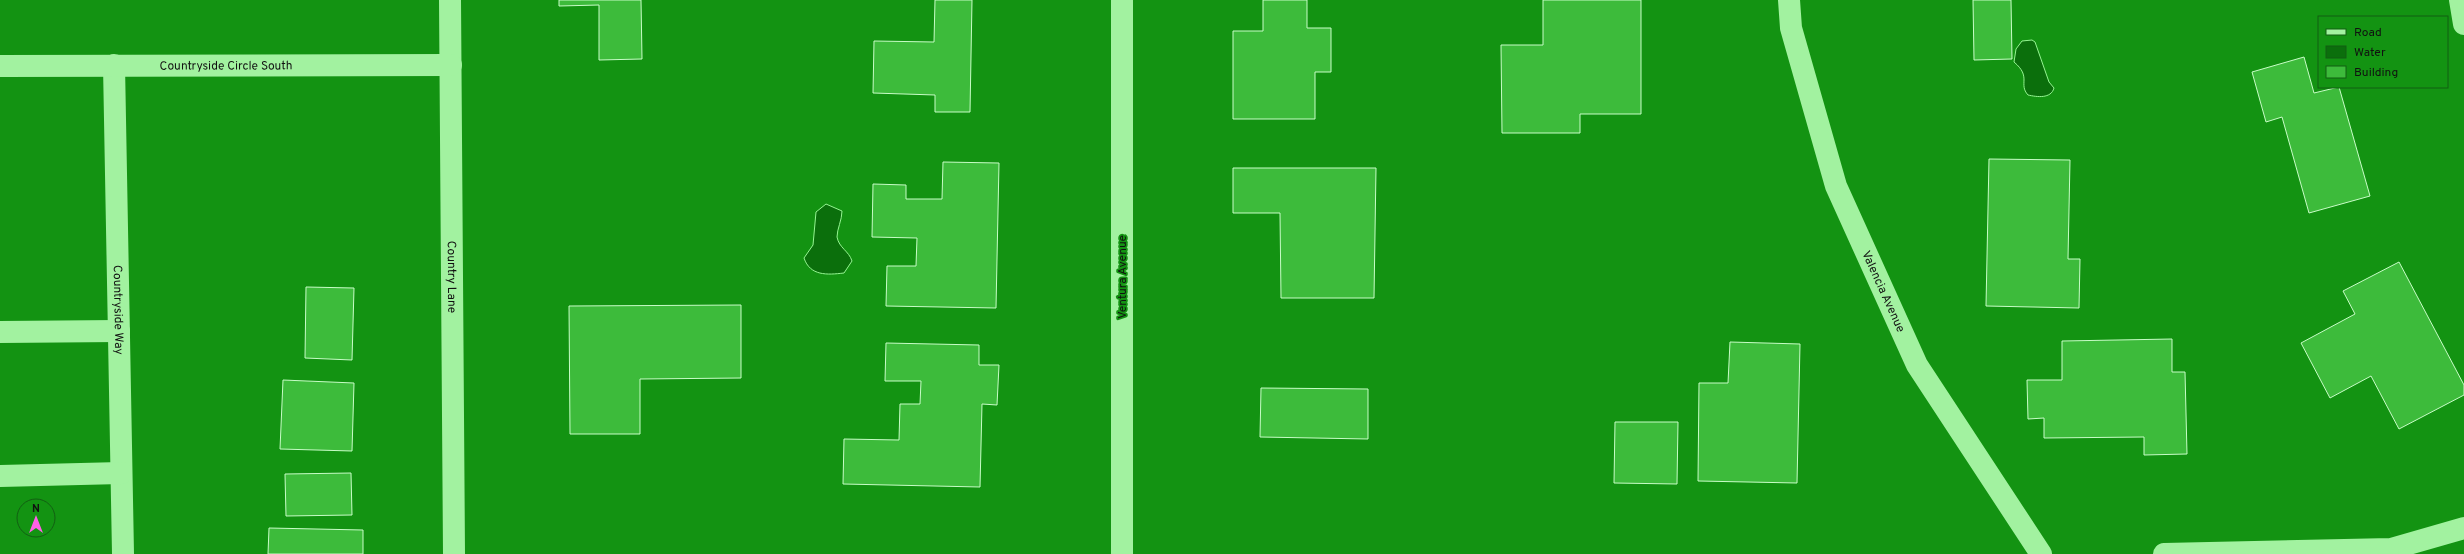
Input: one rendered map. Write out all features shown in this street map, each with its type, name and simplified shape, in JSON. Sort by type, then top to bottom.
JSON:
[{"type":"street","name":"Country Lane","points":[[450,0],[454,554]]},
{"type":"street","name":"Ventura Avenue","points":[[1122,0],[1122,554]]},
{"type":"street","name":"Valencia Avenue","points":[[1789,0],[1791,28],[1836,186],[1917,365],[2041,554]]},
{"type":"street","points":[[2460,0],[2464,24]]},
{"type":"street","name":"Countryside Way","points":[[114,65],[123,554]]},
{"type":"street","name":"Countryside Circle South","points":[[0,66],[451,65]]},
{"type":"street","points":[[0,332],[119,331]]},
{"type":"street","points":[[0,476],[122,473]]},
{"type":"street","points":[[2164,554],[2391,549],[2464,528]]},
{"type":"water","points":[[2032,40],[2035,42],[2049,82],[2054,88],[2047,96],[2039,97],[2028,95],[2024,87],[2024,76],[2014,62],[2016,49],[2022,41]]},
{"type":"water","points":[[826,204],[842,211],[837,237],[838,241],[852,261],[844,273],[820,273],[810,268],[804,258],[813,245],[816,212]]},
{"type":"building","points":[[559,0],[641,0],[642,59],[599,60],[599,5],[559,6]]},
{"type":"building","points":[[935,0],[972,0],[970,112],[935,112],[935,95],[873,93],[874,41],[934,42]]},
{"type":"building","points":[[1263,0],[1307,0],[1307,28],[1331,28],[1331,72],[1315,72],[1315,119],[1233,119],[1233,31],[1263,31]]},
{"type":"building","points":[[1543,0],[1641,0],[1641,114],[1580,114],[1580,133],[1502,133],[1501,45],[1543,45]]},
{"type":"building","points":[[1973,0],[2011,0],[2012,59],[1974,60]]},
{"type":"building","points":[[2304,57],[2314,93],[2339,88],[2370,196],[2309,213],[2282,117],[2266,122],[2252,72]]},
{"type":"building","points":[[1989,159],[2070,160],[2068,259],[2080,259],[2079,308],[1986,306]]},
{"type":"building","points":[[943,162],[999,163],[996,308],[886,306],[887,266],[916,266],[917,238],[872,237],[873,184],[906,185],[906,199],[942,199]]},
{"type":"building","points":[[1233,168],[1376,168],[1374,298],[1281,298],[1280,213],[1233,213]]},
{"type":"building","points":[[2399,262],[2464,385],[2464,395],[2399,429],[2371,376],[2330,398],[2301,343],[2355,314],[2343,291]]},
{"type":"building","points":[[306,287],[354,288],[352,360],[305,358]]},
{"type":"building","points":[[741,305],[741,378],[640,379],[640,434],[570,434],[569,306]]},
{"type":"building","points":[[2172,339],[2172,372],[2185,372],[2187,454],[2144,455],[2144,437],[2044,438],[2044,418],[2028,419],[2027,380],[2062,380],[2062,341]]},
{"type":"building","points":[[1730,342],[1800,344],[1797,483],[1698,481],[1699,383],[1728,383]]},
{"type":"building","points":[[886,343],[979,345],[979,365],[999,365],[997,405],[982,404],[980,487],[843,484],[844,439],[899,440],[900,404],[920,404],[921,381],[885,381]]},
{"type":"building","points":[[283,380],[354,383],[352,451],[280,449]]},
{"type":"building","points":[[1261,388],[1368,389],[1368,439],[1260,437]]},
{"type":"building","points":[[1615,422],[1678,422],[1677,484],[1614,483]]},
{"type":"building","points":[[351,473],[352,515],[286,516],[285,474]]},
{"type":"building","points":[[269,528],[363,530],[363,554],[268,554]]}]
